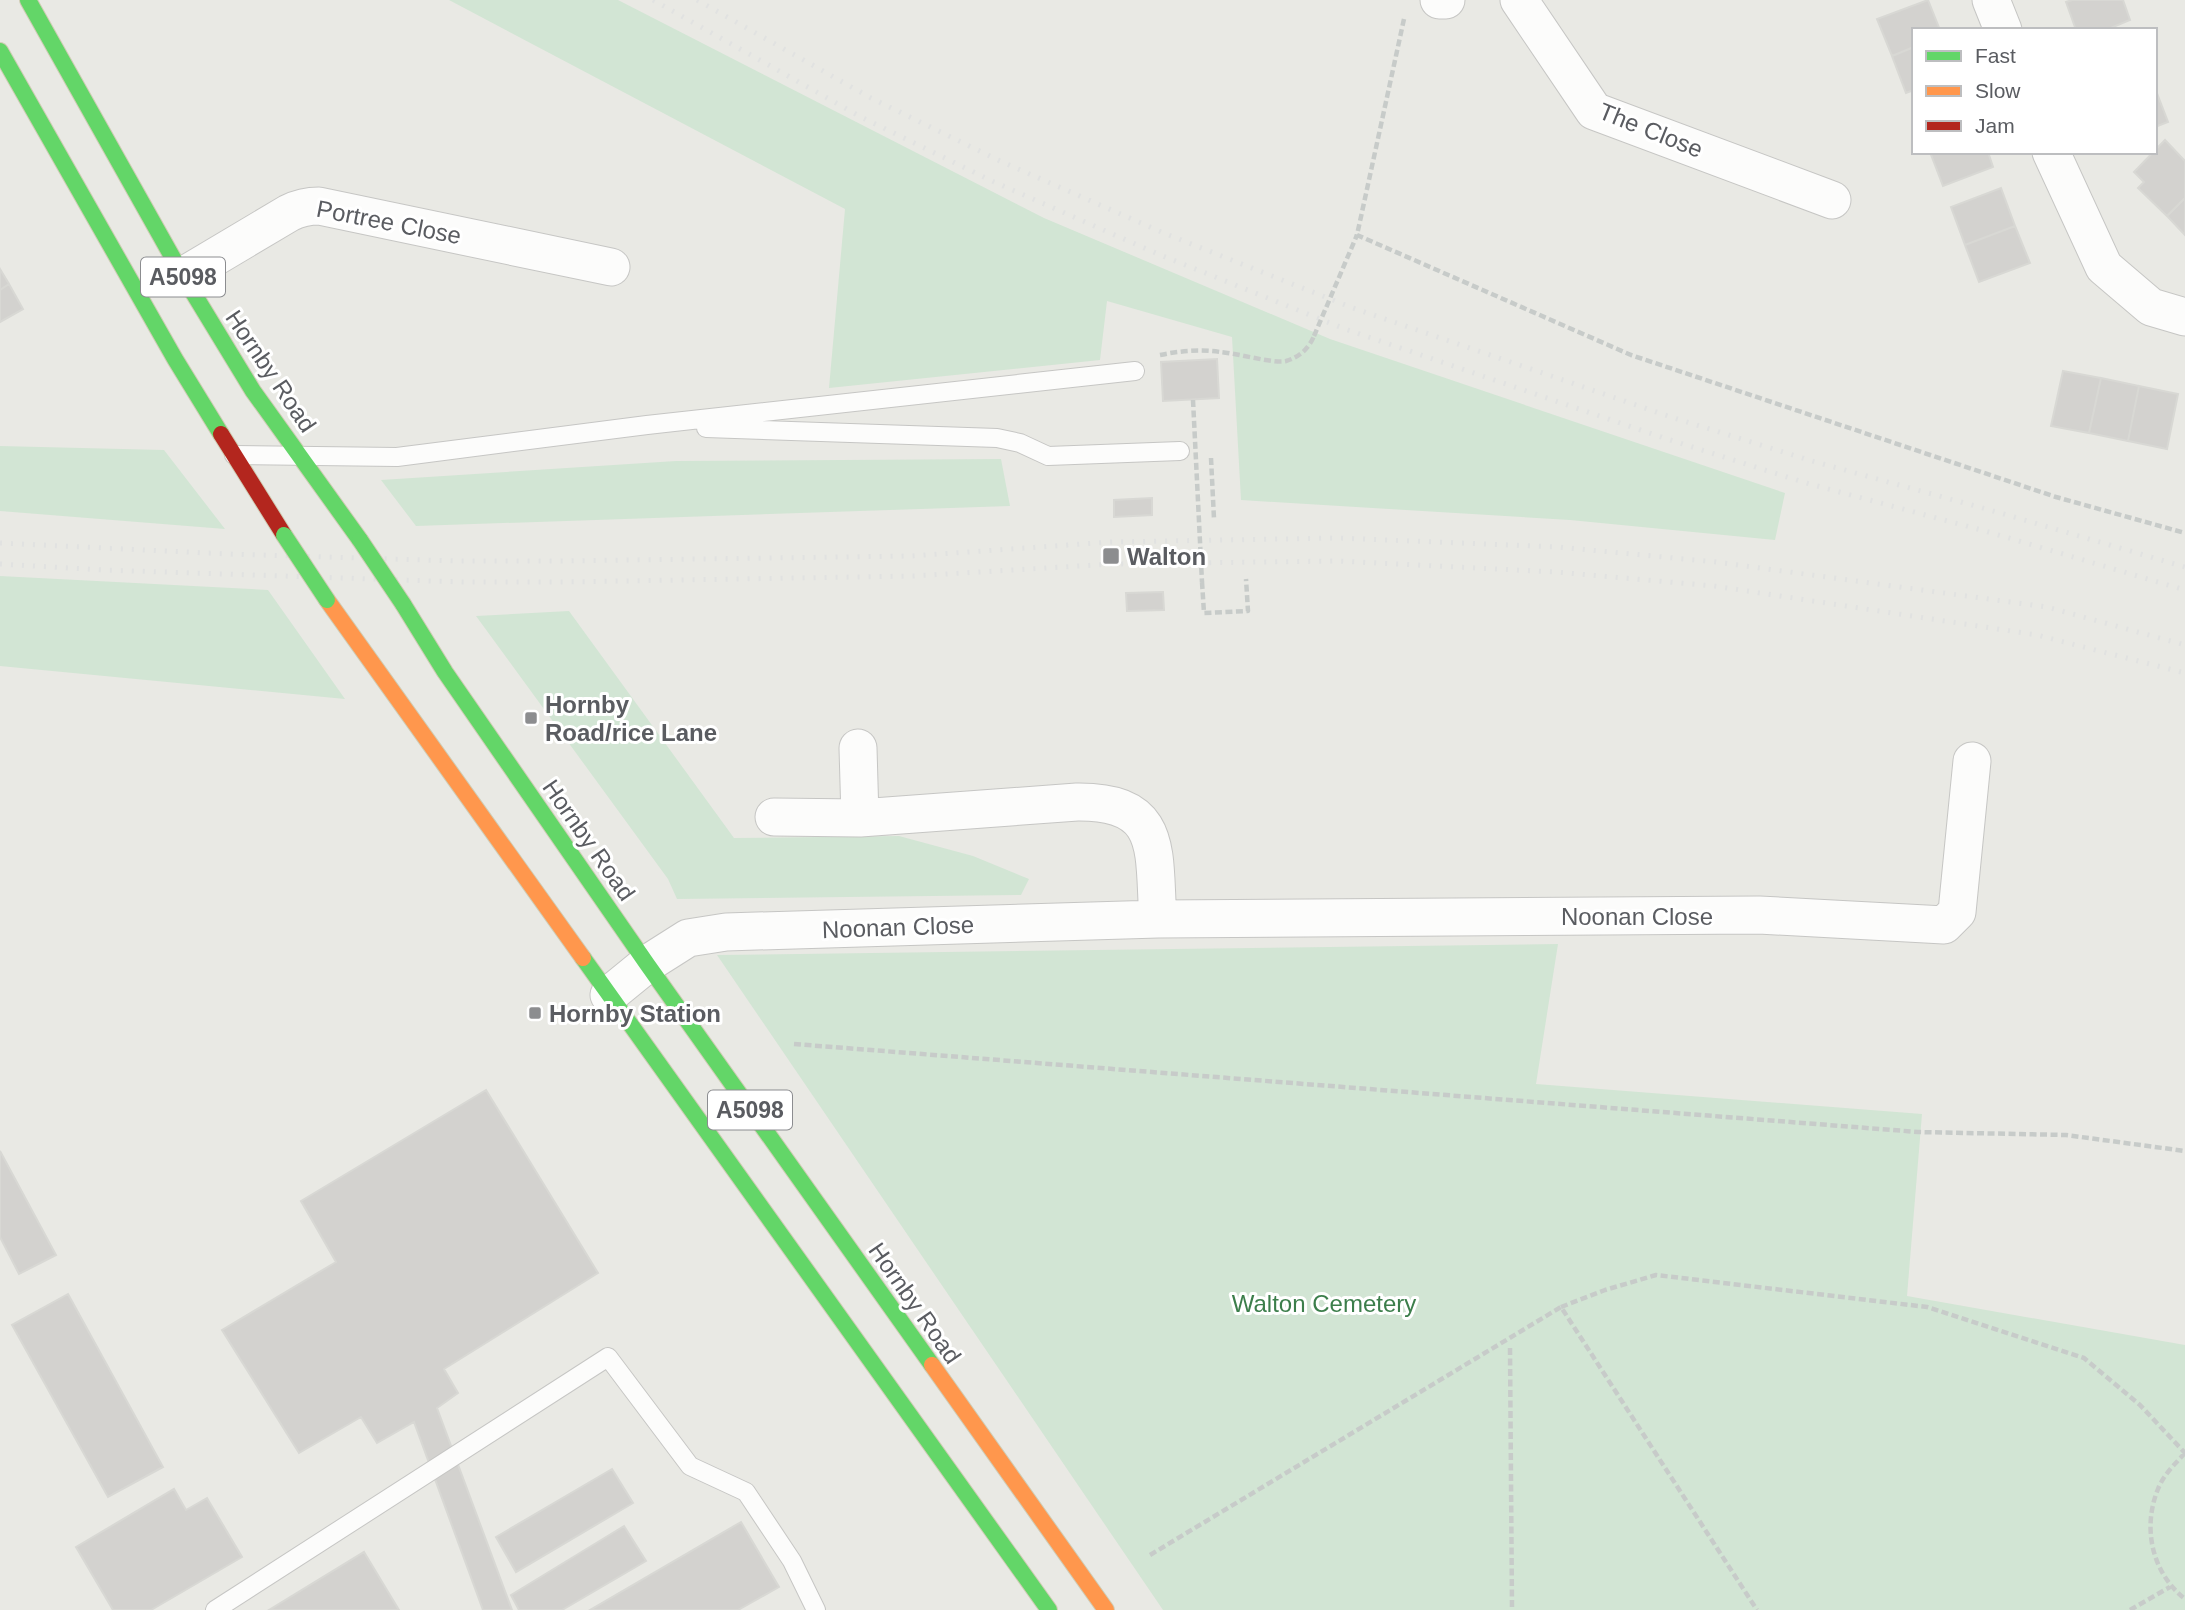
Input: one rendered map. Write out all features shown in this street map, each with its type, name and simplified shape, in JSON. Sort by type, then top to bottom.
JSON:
[{"type":"main road","name":"Hornby Road","points":[[28,0],[183,276],[253,391],[360,540],[445,671],[647,964],[1106,1610]]},
{"type":"main road","name":"A5098","points":[[0,51],[175,359],[327,600],[1049,1610]]},
{"type":"street","points":[[1439,0],[1446,0]]},
{"type":"street","name":"The Close","points":[[1519,0],[1594,111],[1832,200]]},
{"type":"street","points":[[1991,0],[2002,28]]},
{"type":"street","points":[[2052,154],[2104,267],[2151,307],[2185,317]]},
{"type":"street","name":"Portree Close","points":[[183,276],[289,213],[308,206],[611,267]]},
{"type":"street","points":[[858,748],[860,818]]},
{"type":"street","name":"Noonan Close","points":[[609,995],[647,964],[688,938],[726,932],[1158,919],[1759,915],[1944,925],[1957,912],[1972,761]]},
{"type":"street","points":[[774,817],[860,818],[1077,802],[1117,805],[1130,812],[1149,833],[1153,845],[1158,919]]},
{"type":"lane","points":[[234,455],[397,457],[647,425],[1135,371]]},
{"type":"lane","points":[[647,425],[997,438],[1020,443],[1048,456],[1180,451]]},
{"type":"lane","points":[[215,1610],[608,1357],[690,1466],[746,1492],[792,1561],[816,1610]]},
{"type":"path","points":[[1160,354],[1219,351],[1284,362],[1299,355],[1309,346],[1357,235],[1405,13]]},
{"type":"path","points":[[1357,235],[1631,355],[2056,497],[2185,533]]},
{"type":"path","points":[[1189,351],[1189,360]]},
{"type":"path","points":[[1193,400],[1204,613],[1248,611],[1246,579]]},
{"type":"path","points":[[1212,499],[1214,519]]},
{"type":"path","points":[[794,1044],[1918,1132],[2066,1135],[2185,1152]]},
{"type":"path","points":[[1150,1555],[1561,1307],[1656,1275],[1927,1307],[2084,1358],[2140,1405],[2185,1453],[2169,1470],[2158,1490],[2150,1524],[2155,1558],[2171,1587],[2185,1599]]},
{"type":"path","points":[[1561,1307],[1757,1610]]},
{"type":"path","points":[[1510,1348],[1512,1610]]},
{"type":"path","points":[[2130,1610],[2171,1587]]},
{"type":"green space","points":[[449,0],[618,0],[1044,218],[1330,339],[1785,493],[1775,540],[1570,520],[1241,500],[1232,337],[1107,301],[1100,360],[829,388],[845,209]]},
{"type":"green space","points":[[0,446],[164,450],[225,529],[0,511]]},
{"type":"green space","points":[[1001,459],[1010,506],[416,526],[381,480],[676,461]]},
{"type":"green space","points":[[0,576],[268,590],[345,699],[0,666]]},
{"type":"green space","points":[[569,611],[734,838],[899,836],[973,856],[1029,879],[1021,895],[677,899],[668,879],[476,616]]},
{"type":"green space","name":"Walton Cemetery","points":[[1558,944],[1536,1084],[1922,1114],[1907,1296],[2185,1345],[2185,1610],[1163,1610],[717,955]]},
{"type":"building","points":[[1928,0],[1939,28],[1912,28],[1912,48],[1892,56],[1877,19]]},
{"type":"building","points":[[2123,0],[2130,20],[2111,28],[2075,28],[2066,2]]},
{"type":"building","points":[[1912,48],[1912,91],[1906,93],[1892,56]]},
{"type":"building","points":[[2157,93],[2168,122],[2157,126]]},
{"type":"building","points":[[2165,140],[2185,161],[2185,198],[2167,216],[2138,188],[2144,182],[2134,172],[2151,154],[2157,154],[2157,148]]},
{"type":"building","points":[[1931,154],[1989,154],[1993,167],[1943,186]]},
{"type":"building","points":[[2001,188],[2015,226],[1965,245],[1951,207]]},
{"type":"building","points":[[2185,198],[2185,235],[2167,216]]},
{"type":"building","points":[[2015,226],[2030,263],[1979,282],[1965,245]]},
{"type":"building","points":[[0,269],[9,284],[0,290]]},
{"type":"building","points":[[9,284],[23,309],[0,322],[0,290]]},
{"type":"building","points":[[1217,359],[1219,398],[1163,401],[1161,362]]},
{"type":"building","points":[[2063,371],[2101,378],[2089,433],[2051,426]]},
{"type":"building","points":[[2101,378],[2139,386],[2128,441],[2089,433]]},
{"type":"building","points":[[2139,386],[2178,394],[2167,449],[2128,441]]},
{"type":"building","points":[[1152,498],[1152,515],[1114,517],[1114,500]]},
{"type":"building","points":[[1163,592],[1164,610],[1127,611],[1126,593]]},
{"type":"building","points":[[486,1090],[598,1273],[444,1369],[458,1393],[437,1408],[512,1610],[483,1610],[414,1422],[377,1443],[361,1417],[299,1453],[222,1330],[336,1262],[301,1201]]},
{"type":"building","points":[[0,1151],[56,1255],[19,1274],[0,1237]]},
{"type":"building","points":[[68,1294],[163,1467],[108,1497],[12,1325]]},
{"type":"building","points":[[612,1469],[633,1503],[516,1572],[496,1537]]},
{"type":"building","points":[[174,1489],[186,1510],[207,1498],[242,1557],[151,1610],[113,1610],[76,1547]]},
{"type":"building","points":[[741,1522],[779,1587],[738,1610],[590,1610]]},
{"type":"building","points":[[624,1526],[646,1561],[562,1610],[519,1610],[511,1595]]},
{"type":"building","points":[[364,1552],[399,1610],[269,1610]]},
{"type":"railway","points":[[653,0],[861,117],[992,181],[1158,254],[1345,329],[1664,438],[1806,483],[1985,531],[2185,590]]},
{"type":"railway","points":[[697,0],[871,98],[1000,161],[1166,234],[1353,308],[1671,417],[1812,461],[2185,567]]},
{"type":"railway","points":[[0,543],[457,561],[911,556],[1111,542],[1338,538],[1558,547],[1716,562],[2047,607],[2185,645]]},
{"type":"railway","points":[[0,564],[462,582],[564,582],[913,576],[1112,564],[1337,561],[1556,572],[1714,586],[2037,635],[2185,673]]},
{"type":"traffic: fast","points":[[28,0],[183,276],[253,391],[360,540]]},
{"type":"traffic: fast","points":[[0,51],[175,359],[221,434]]},
{"type":"traffic: fast","points":[[284,535],[327,600]]},
{"type":"traffic: fast","points":[[360,540],[403,604]]},
{"type":"traffic: fast","points":[[403,604],[445,672],[647,964],[932,1365]]},
{"type":"traffic: fast","points":[[583,958],[1049,1610]]},
{"type":"traffic: slow","points":[[327,600],[583,958]]},
{"type":"traffic: slow","points":[[932,1365],[1106,1610]]},
{"type":"traffic: jam","points":[[221,434],[284,535]]},
{"type":"place","name":"Walton","points":[[1111,556]]},
{"type":"place","name":"Hornby Road/rice Lane","points":[[531,718]]},
{"type":"place","name":"Hornby Station","points":[[535,1013]]}]
